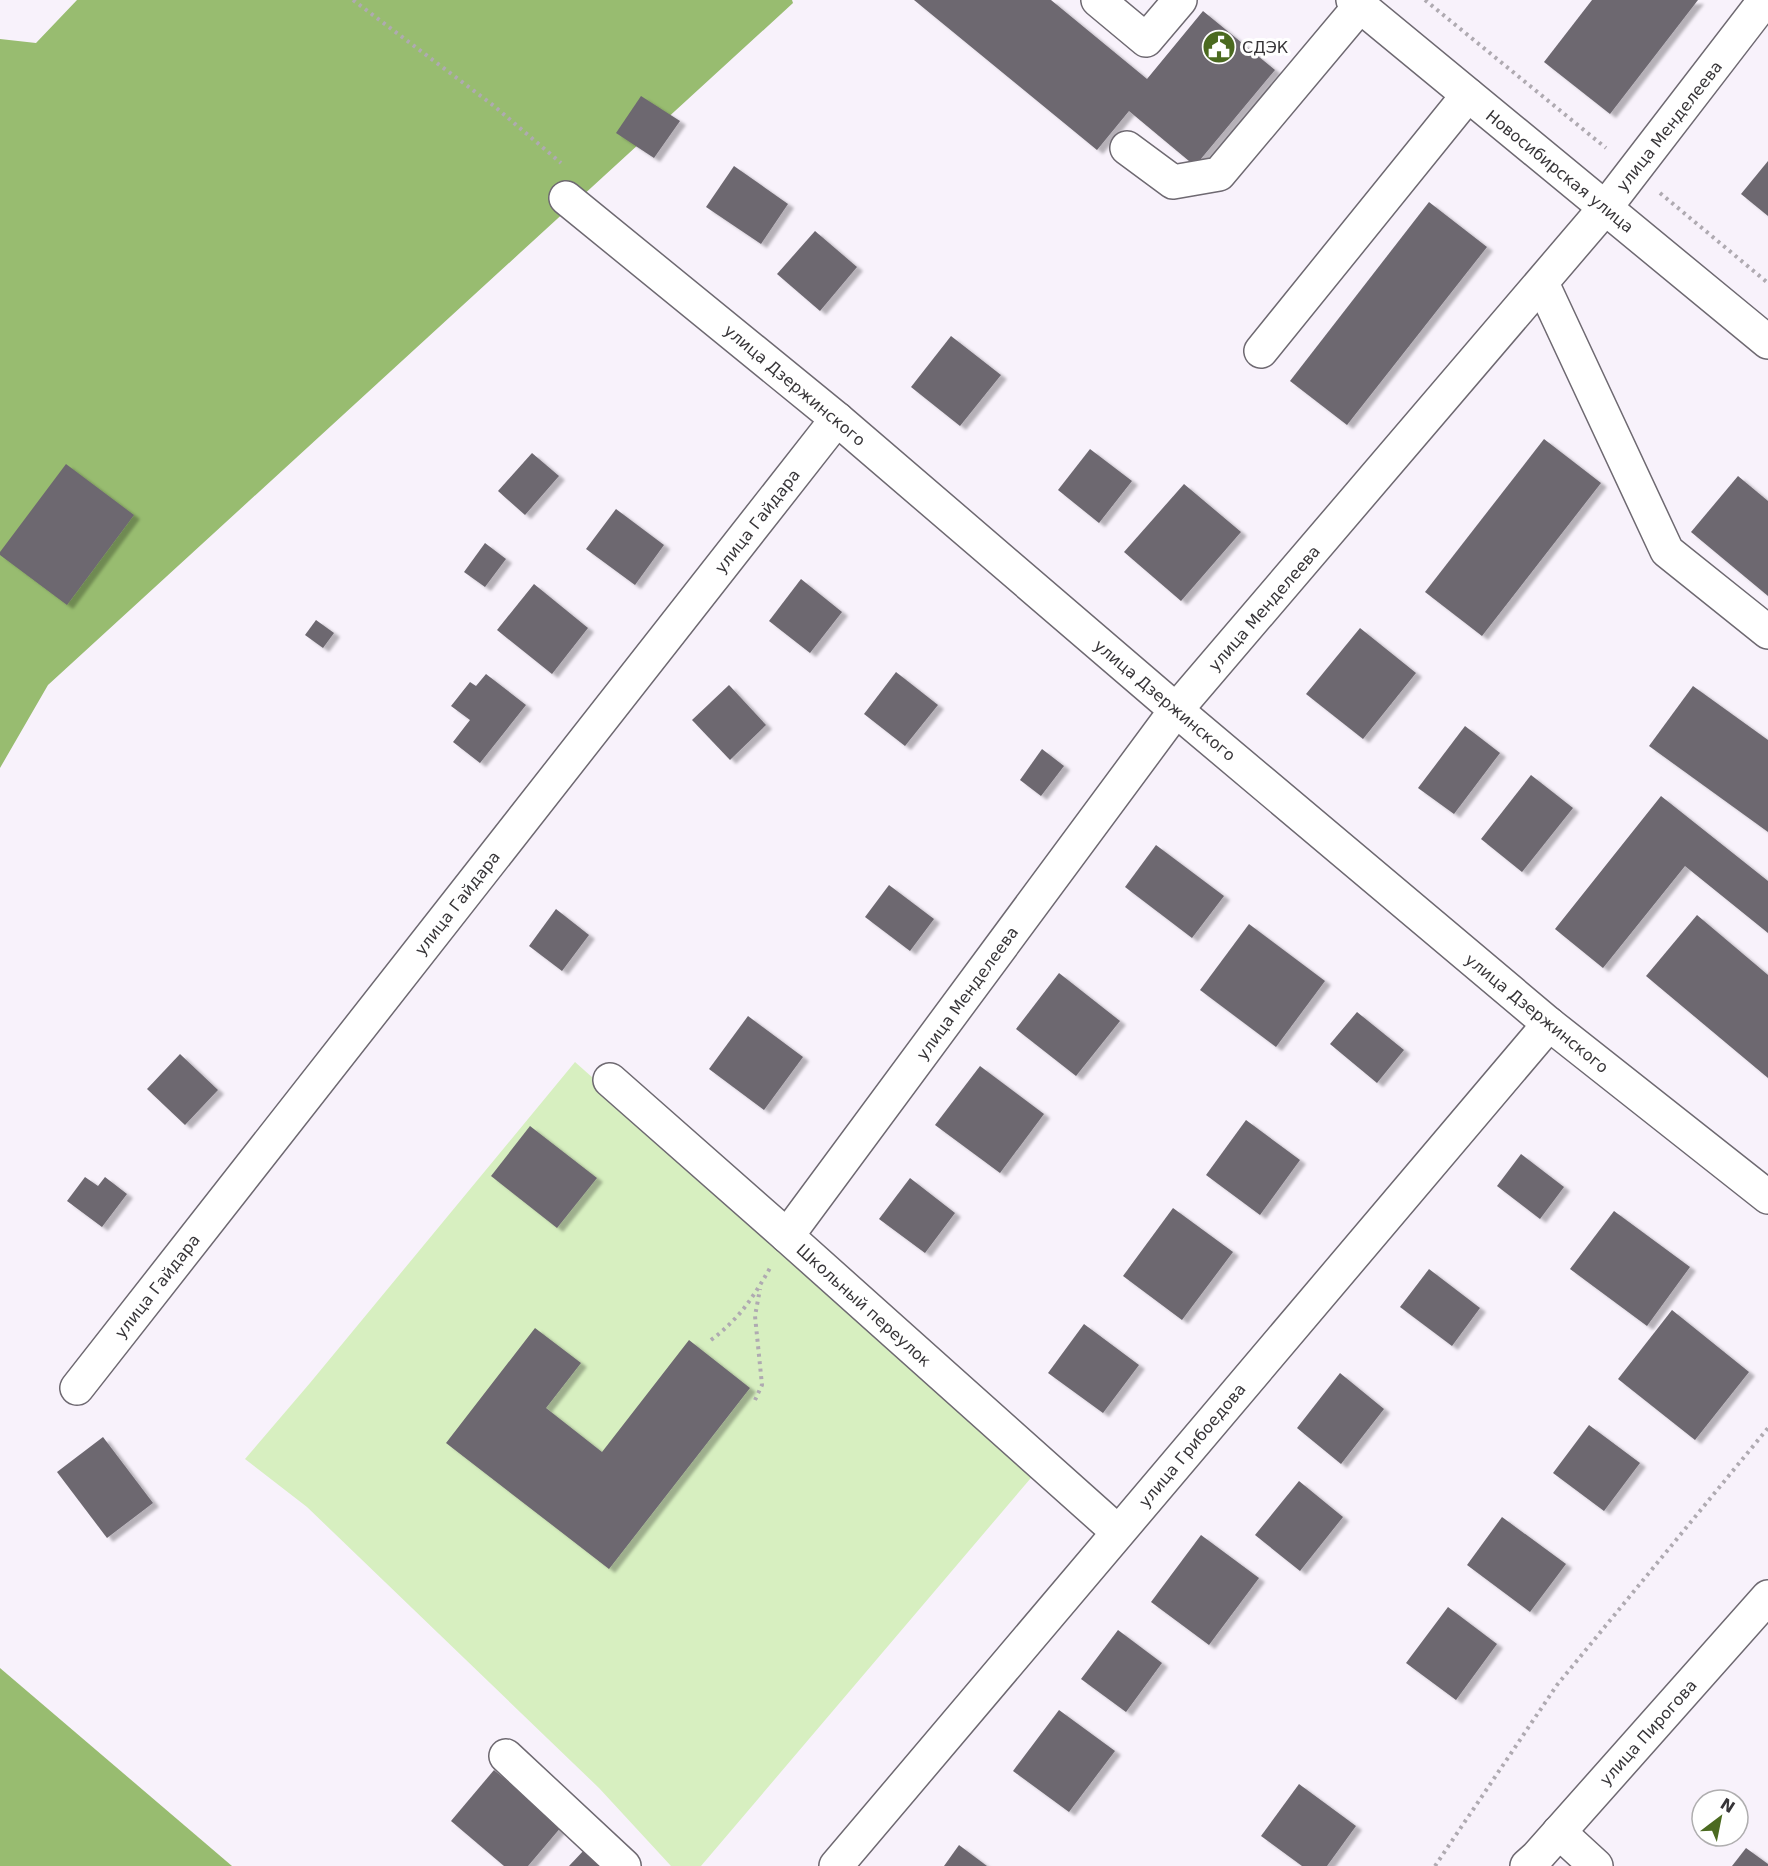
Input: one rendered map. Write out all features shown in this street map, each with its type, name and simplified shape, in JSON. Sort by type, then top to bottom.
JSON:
[{"type":"street","points":[[1098,0],[1146,40],[1180,0]]},
{"type":"street","name":"улица Менделеева","points":[[787,1236],[1176,710],[1605,208],[1765,0]]},
{"type":"street","points":[[1127,148],[1173,182],[1219,174],[1357,3]]},
{"type":"street","name":"Новосибирская улица","points":[[1357,3],[1768,342]]},
{"type":"street","points":[[1261,351],[1468,95]]},
{"type":"street","name":"улица Дзержинского","points":[[567,198],[837,418],[1176,710],[1549,1024],[1768,1197]]},
{"type":"street","points":[[1542,283],[1667,551],[1768,632]]},
{"type":"street","name":"улица Гайдара","points":[[77,1388],[837,418]]},
{"type":"street","name":"улица Грибоедова","points":[[836,1866],[1549,1024]]},
{"type":"street","name":"Школьный переулок","points":[[609,1080],[1118,1532]]},
{"type":"street","name":"улица Пирогова","points":[[1527,1866],[1768,1597]]},
{"type":"street","points":[[506,1756],[624,1866]]},
{"type":"street","points":[[1559,1832],[1596,1866]]},
{"type":"path","points":[[1425,0],[1768,283]]},
{"type":"path","points":[[711,1340],[728,1327],[746,1308],[787,1236]]},
{"type":"path","points":[[755,1400],[762,1385],[756,1316],[761,1285]]},
{"type":"path","points":[[1435,1866],[1557,1685],[1768,1428]]},
{"type":"green space","points":[[77,0],[792,0],[793,3],[48,685],[0,768],[0,39],[36,43]]},
{"type":"green space","points":[[575,1062],[1036,1472],[701,1866],[671,1866],[599,1788],[307,1507],[245,1459]]},
{"type":"green space","points":[[0,1668],[232,1866],[0,1866]]},
{"type":"building","points":[[914,0],[1051,0],[1147,79],[1203,11],[1275,70],[1195,166],[1129,111],[1097,150]]},
{"type":"building","points":[[1592,0],[1698,0],[1610,114],[1544,62]]},
{"type":"building","points":[[641,96],[680,121],[654,158],[616,133]]},
{"type":"building","points":[[1768,161],[1768,216],[1741,194]]},
{"type":"building","points":[[734,166],[788,204],[761,244],[706,207]]},
{"type":"building","points":[[1429,202],[1487,247],[1347,425],[1290,381]]},
{"type":"building","points":[[815,231],[857,267],[820,311],[777,274]]},
{"type":"building","points":[[951,336],[1001,375],[960,426],[911,387]]},
{"type":"building","points":[[1544,439],[1601,483],[1482,636],[1425,592]]},
{"type":"building","points":[[1090,449],[1132,481],[1099,523],[1058,490]]},
{"type":"building","points":[[532,453],[559,476],[525,515],[498,491]]},
{"type":"building","points":[[66,464],[134,515],[67,605],[0,555]]},
{"type":"building","points":[[1738,476],[1768,501],[1768,596],[1691,532]]},
{"type":"building","points":[[1184,484],[1241,532],[1181,601],[1124,552]]},
{"type":"building","points":[[616,509],[664,545],[635,585],[586,549]]},
{"type":"building","points":[[485,543],[506,559],[485,587],[464,572]]},
{"type":"building","points":[[801,579],[842,612],[810,653],[769,621]]},
{"type":"building","points":[[534,584],[588,628],[552,674],[497,630]]},
{"type":"building","points":[[316,620],[334,633],[323,648],[305,635]]},
{"type":"building","points":[[1360,628],[1416,673],[1363,739],[1306,694]]},
{"type":"building","points":[[896,672],[938,705],[905,746],[864,714]]},
{"type":"building","points":[[486,674],[526,705],[480,763],[453,742],[470,720],[451,706],[470,682],[476,686]]},
{"type":"building","points":[[729,685],[766,725],[730,760],[692,720]]},
{"type":"building","points":[[1693,686],[1768,740],[1768,832],[1649,746]]},
{"type":"building","points":[[1465,726],[1500,753],[1454,814],[1418,788]]},
{"type":"building","points":[[1042,749],[1064,766],[1041,796],[1020,780]]},
{"type":"building","points":[[1531,775],[1573,808],[1522,872],[1481,839]]},
{"type":"building","points":[[1661,796],[1768,881],[1768,933],[1685,866],[1603,968],[1555,929]]},
{"type":"building","points":[[1156,845],[1224,896],[1192,938],[1125,887]]},
{"type":"building","points":[[889,885],[934,919],[910,951],[865,917]]},
{"type":"building","points":[[556,909],[589,935],[562,971],[529,946]]},
{"type":"building","points":[[1697,915],[1768,975],[1768,1078],[1646,976]]},
{"type":"building","points":[[1249,924],[1325,981],[1276,1047],[1200,990]]},
{"type":"building","points":[[1059,973],[1120,1021],[1076,1076],[1016,1029]]},
{"type":"building","points":[[1357,1012],[1404,1050],[1377,1083],[1330,1044]]},
{"type":"building","points":[[748,1016],[803,1057],[764,1110],[709,1069]]},
{"type":"building","points":[[180,1054],[218,1090],[185,1125],[147,1089]]},
{"type":"building","points":[[980,1066],[1044,1114],[1000,1173],[935,1125]]},
{"type":"building","points":[[1246,1120],[1300,1160],[1260,1215],[1206,1175]]},
{"type":"building","points":[[530,1126],[597,1178],[557,1228],[491,1176]]},
{"type":"building","points":[[1521,1154],[1564,1187],[1540,1219],[1497,1186]]},
{"type":"building","points":[[85,1177],[98,1186],[105,1177],[127,1194],[102,1227],[67,1201]]},
{"type":"building","points":[[910,1178],[955,1213],[925,1253],[879,1219]]},
{"type":"building","points":[[1173,1208],[1233,1252],[1182,1320],[1123,1276]]},
{"type":"building","points":[[1614,1211],[1690,1267],[1647,1326],[1570,1269]]},
{"type":"building","points":[[1429,1269],[1480,1308],[1452,1346],[1400,1307]]},
{"type":"building","points":[[1672,1310],[1749,1372],[1695,1440],[1618,1379]]},
{"type":"building","points":[[1084,1324],[1139,1365],[1103,1413],[1048,1373]]},
{"type":"building","points":[[535,1328],[581,1363],[546,1408],[602,1452],[689,1340],[750,1388],[609,1569],[446,1443]]},
{"type":"building","points":[[1340,1373],[1384,1409],[1341,1464],[1297,1428]]},
{"type":"building","points":[[1589,1425],[1640,1463],[1604,1511],[1553,1473]]},
{"type":"building","points":[[103,1437],[153,1503],[107,1538],[57,1472]]},
{"type":"building","points":[[1299,1481],[1343,1517],[1300,1571],[1255,1535]]},
{"type":"building","points":[[1502,1517],[1566,1564],[1530,1612],[1467,1565]]},
{"type":"building","points":[[1201,1535],[1259,1578],[1209,1645],[1151,1602]]},
{"type":"building","points":[[1448,1607],[1497,1644],[1456,1700],[1406,1663]]},
{"type":"building","points":[[1118,1630],[1162,1663],[1126,1712],[1081,1679]]},
{"type":"building","points":[[1059,1710],[1115,1751],[1069,1812],[1013,1771]]},
{"type":"building","points":[[494,1770],[562,1826],[528,1866],[504,1866],[451,1821]]},
{"type":"building","points":[[1299,1784],[1356,1826],[1327,1866],[1302,1866],[1261,1836]]},
{"type":"building","points":[[959,1845],[987,1866],[944,1866]]},
{"type":"building","points":[[586,1848],[605,1866],[569,1866]]},
{"type":"building","points":[[1746,1848],[1768,1864],[1768,1866],[1732,1866]]},
{"type":"place","name":"СДЭК","points":[[1219,47]]}]
